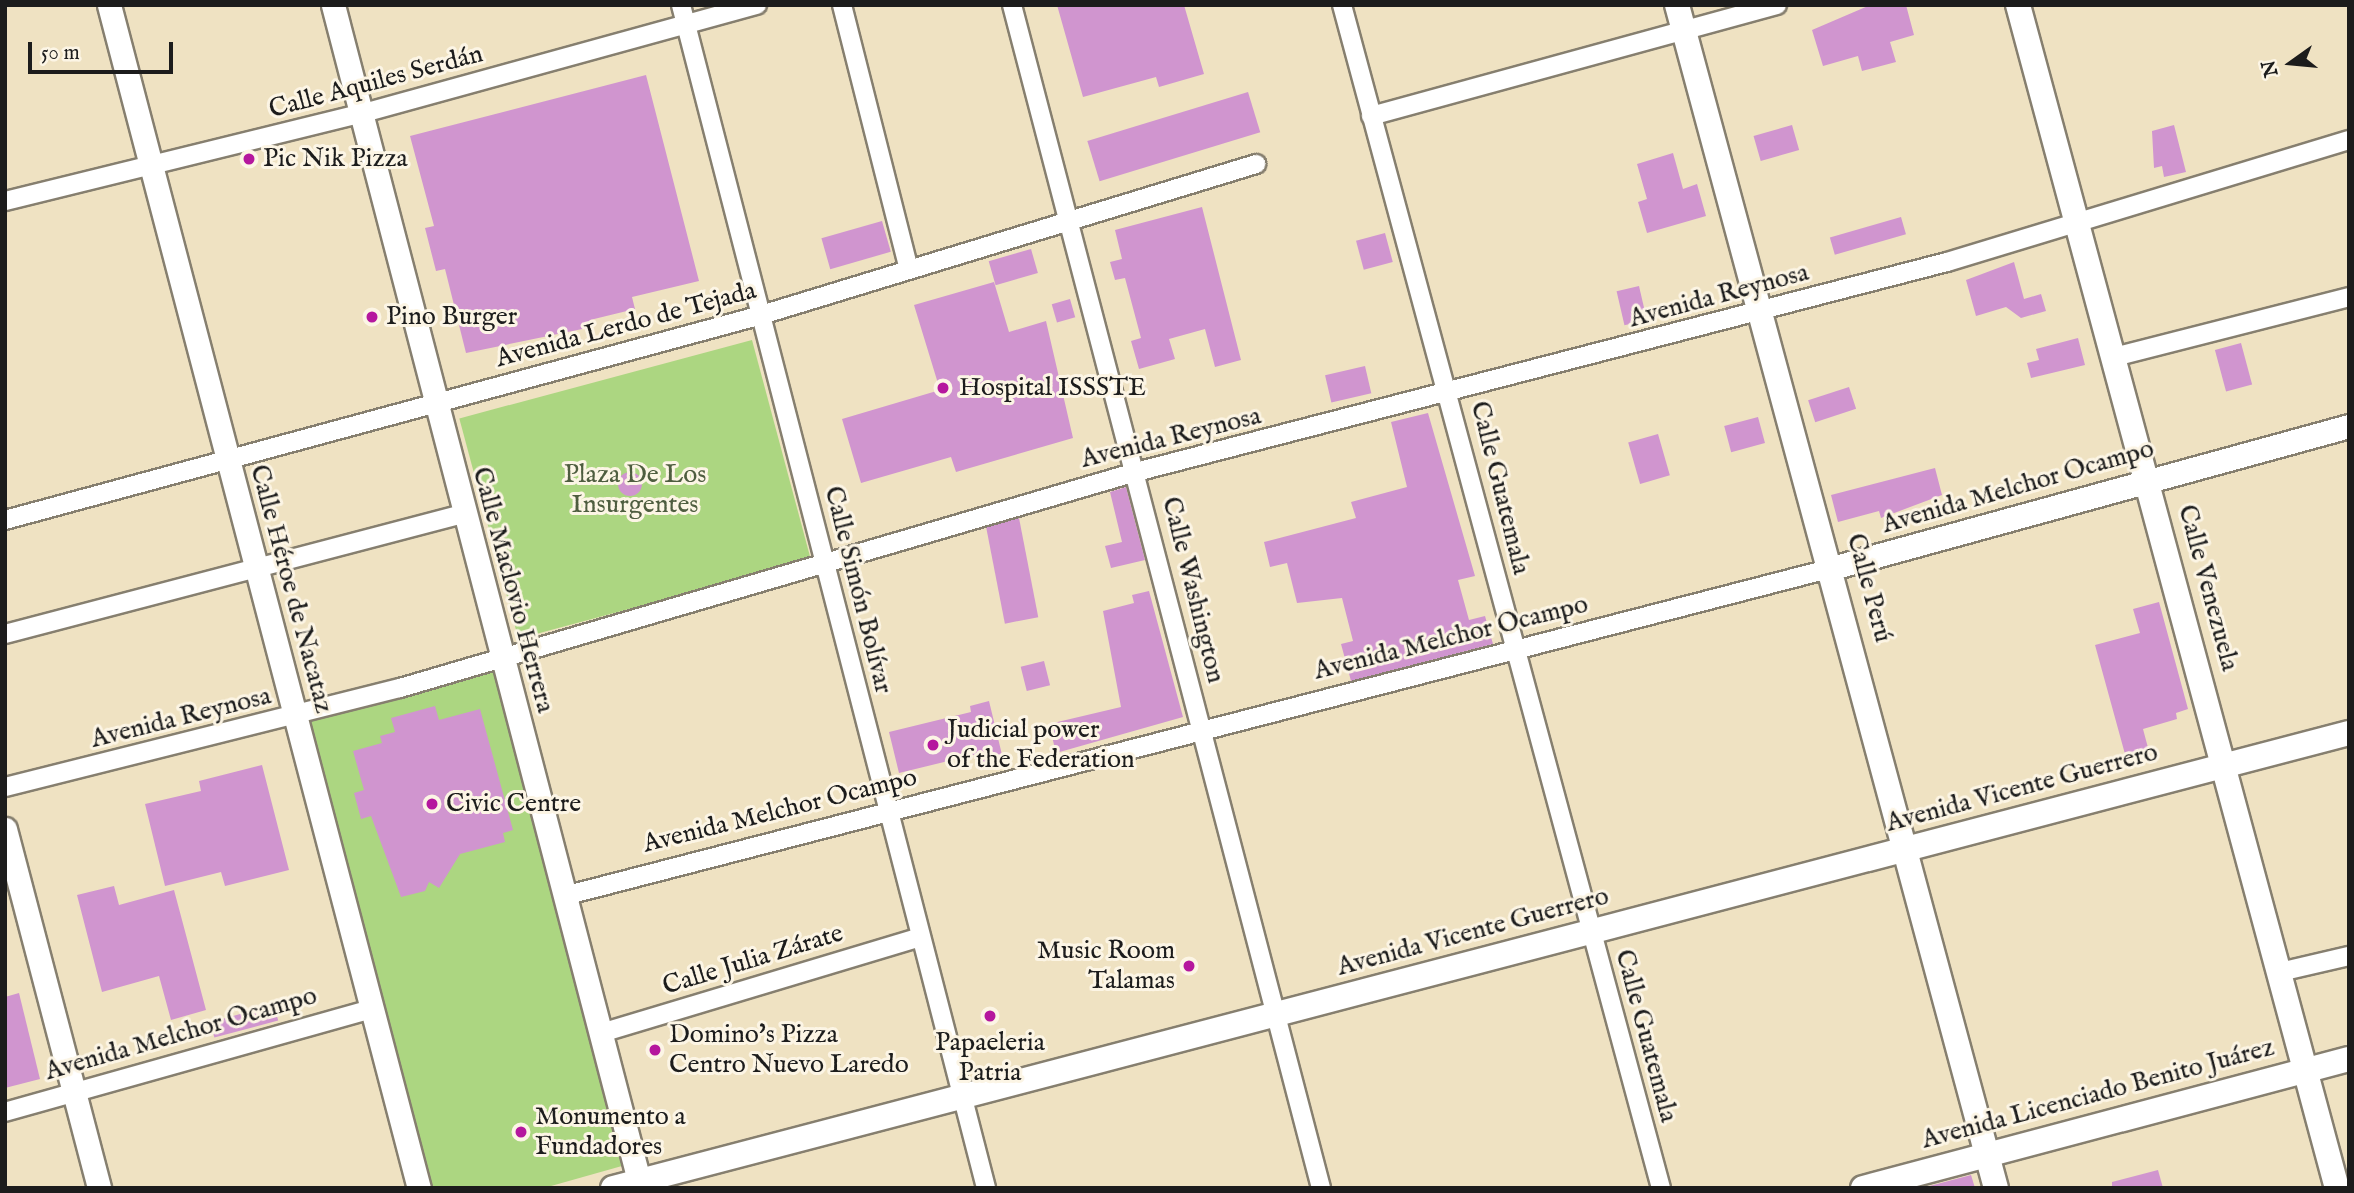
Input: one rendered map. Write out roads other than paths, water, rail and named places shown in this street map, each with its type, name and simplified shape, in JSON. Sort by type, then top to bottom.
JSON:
[{"type":"main road","name":"Calle Perú","points":[[1677,5],[1909,848],[1996,1188]]},
{"type":"main road","name":"Calle Venezuela","points":[[2018,5],[2148,479],[2337,1188]]},
{"type":"main road","name":"Avenida Vicente Guerrero","points":[[613,1188],[640,1184],[963,1096],[2349,733]]},
{"type":"main road","name":"Avenida Licenciado Benito Juárez","points":[[1863,1188],[2349,1059]]},
{"type":"street","name":"Calle Héroe de Nacataz","points":[[109,5],[419,1188]]},
{"type":"street","name":"Calle Maclovio Herrera","points":[[333,5],[640,1184]]},
{"type":"street","name":"Calle Simón Bolívar","points":[[681,5],[758,316],[827,565],[886,813],[986,1188]]},
{"type":"street","name":"Calle Aquiles Serdán","points":[[5,201],[360,114],[687,27],[757,5]]},
{"type":"street","points":[[842,5],[909,269]]},
{"type":"street","name":"Calle Washington","points":[[1012,5],[1321,1188]]},
{"type":"street","name":"Calle Guatemala","points":[[1342,5],[1661,1188]]},
{"type":"street","points":[[1371,116],[1777,5]]},
{"type":"street","name":"Avenida Reynosa","points":[[5,787],[503,660],[1136,472],[1762,313],[2077,225],[2349,140]]},
{"type":"street","name":"Avenida Lerdo de Tejada","points":[[5,520],[758,316],[1256,164]]},
{"type":"street","points":[[2115,357],[2349,297]]},
{"type":"street","name":"Avenida Melchor Ocampo","points":[[564,896],[1832,568],[2148,479],[2349,426]]},
{"type":"street","points":[[5,634],[464,514]]},
{"type":"street","points":[[5,829],[99,1188]]},
{"type":"street","name":"Calle Julia Zárate","points":[[601,1033],[920,937]]},
{"type":"street","points":[[2280,972],[2349,956]]},
{"type":"street","name":"Avenida Melchor Ocampo","points":[[5,1112],[372,1009]]},
{"type":"place","name":"Pic Nik Pizza","points":[[249,159]]},
{"type":"place","name":"Pino Burger","points":[[372,317]]},
{"type":"place","name":"Hospital ISSSTE","points":[[943,388]]},
{"type":"place","name":"Judicial power of the Federation","points":[[933,745]]},
{"type":"place","name":"Civic Centre","points":[[432,804]]},
{"type":"place","name":"Music Room Talamas","points":[[1189,966]]},
{"type":"place","name":"Papaeleria Patria","points":[[990,1016]]},
{"type":"place","name":"Domino's Pizza Centro Nuevo Laredo","points":[[655,1050]]},
{"type":"place","name":"Monumento a Fundadores","points":[[521,1132]]},
{"type":"park label","name":"Plaza De Los Insurgentes","points":[[635,490]]}]
